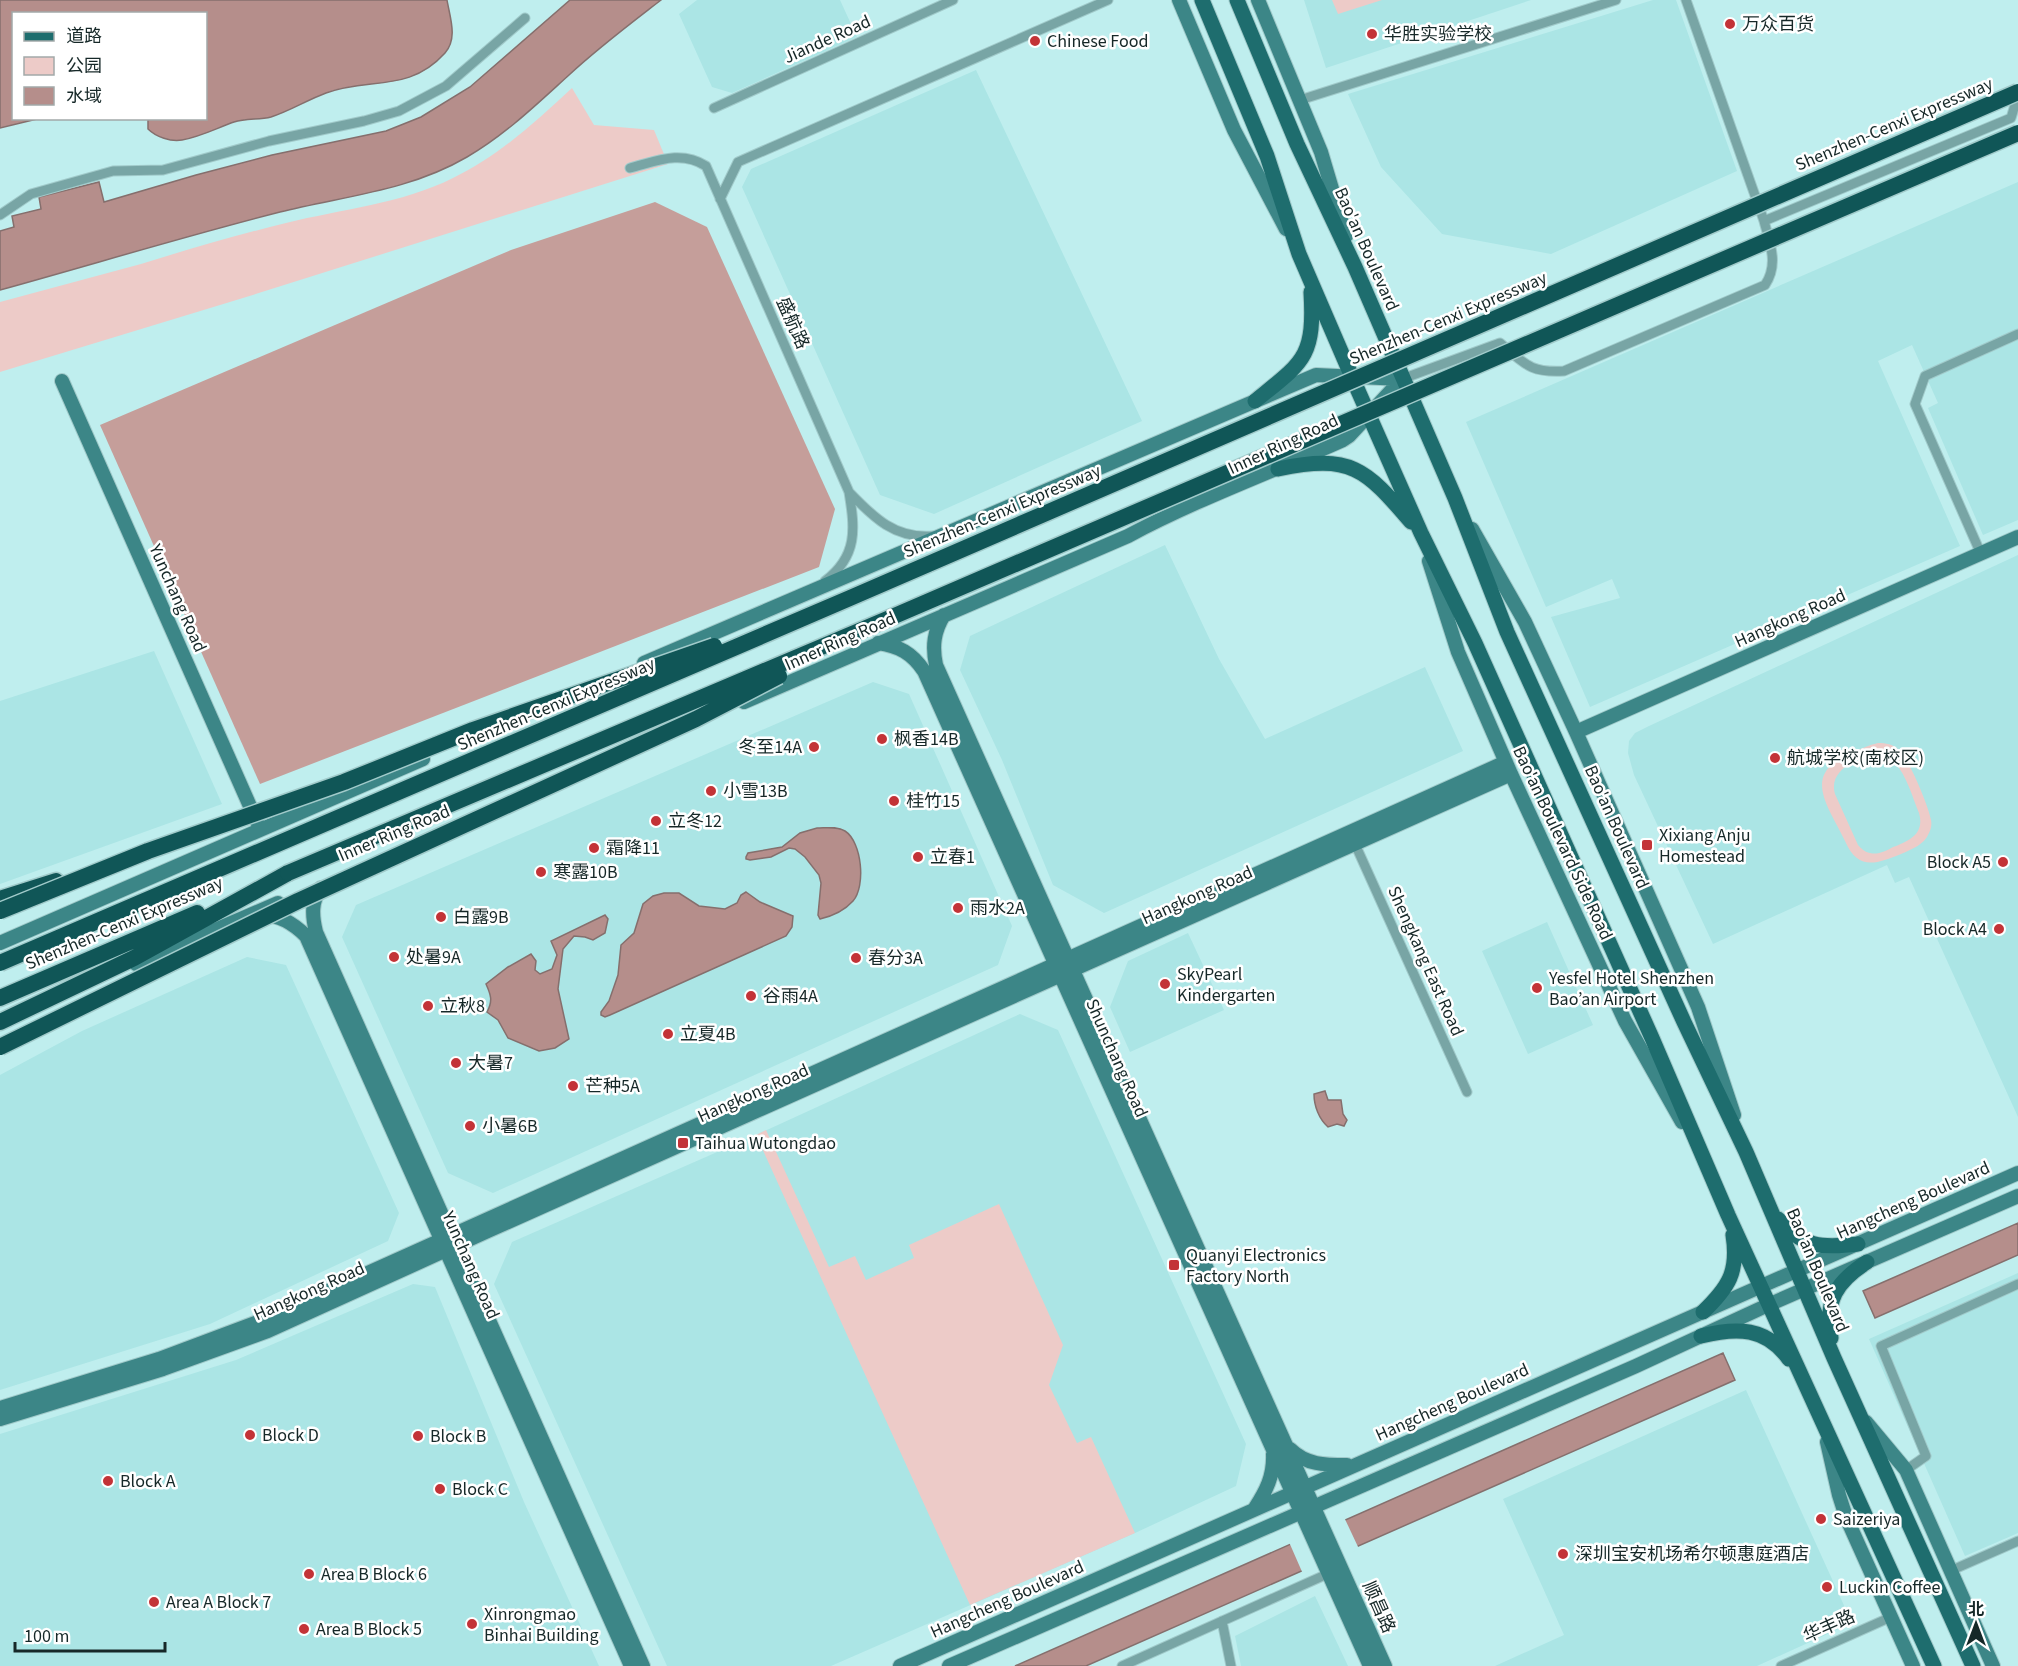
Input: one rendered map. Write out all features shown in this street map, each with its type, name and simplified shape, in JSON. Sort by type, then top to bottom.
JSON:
[{"type":"highway","name":"Shenzhen-Cenxi Expressway","points":[[0,963],[2018,93]]},
{"type":"highway","name":"Shenzhen-Cenxi Expressway","points":[[0,998],[2018,133]]},
{"type":"highway","points":[[0,899],[148,851],[344,782],[473,730],[850,598]]},
{"type":"highway","points":[[0,1047],[298,901],[696,719],[885,620]]},
{"type":"highway","points":[[0,911],[148,851]]},
{"type":"highway","points":[[0,1023],[134,958],[288,873]]},
{"type":"main road","points":[[1179,0],[1234,130],[1299,254],[1421,533],[1475,644],[1652,1038],[1768,1305],[1935,1666]]},
{"type":"main road","points":[[1202,0],[1267,156],[1299,254]]},
{"type":"main road","name":"Bao'an Boulevard","points":[[1237,0],[1297,144],[1355,267],[1455,498],[1507,632],[1684,1022],[1746,1152],[1834,1358],[1973,1666]]},
{"type":"main road","points":[[1258,0],[1321,152],[1355,267]]},
{"type":"main road","points":[[1255,401],[1296,368],[1304,356],[1312,331],[1310,280]]},
{"type":"main road","points":[[0,943],[945,533],[1316,375],[1402,379]]},
{"type":"main road","name":"Inner Ring Road","points":[[0,1023],[1128,536],[1171,513],[1278,469],[1349,436],[1402,379]]},
{"type":"main road","name":"Yunchang Road","points":[[62,381],[260,829]]},
{"type":"main road","points":[[1278,469],[1315,463],[1332,463],[1358,471],[1381,487],[1421,533]]},
{"type":"main road","points":[[1455,498],[1525,621],[1576,732],[1698,1007],[1746,1152]]},
{"type":"main road","name":"Bao'an Boulevard Side Road","points":[[1421,533],[1454,642],[1509,768],[1629,1030],[1702,1155]]},
{"type":"main road","name":"Hangkong Road","points":[[1576,732],[2018,537]]},
{"type":"main road","name":"Shunchang Road","points":[[944,615],[937,626],[934,640],[936,665],[1064,967],[1308,1528]]},
{"type":"main road","name":"Shunchang Road","points":[[878,644],[893,645],[906,651],[917,660],[924,671],[1321,1522]]},
{"type":"main road","name":"Hangkong Road","points":[[1064,967],[1355,844],[1509,768]]},
{"type":"main road","name":"Hangkong Road","points":[[0,1408],[159,1359],[238,1330],[447,1243],[1509,768]]},
{"type":"main road","name":"Yunchang Road","points":[[327,882],[317,894],[313,906],[316,932],[447,1243],[631,1666]]},
{"type":"main road","name":"Yunchang Road","points":[[249,915],[268,915],[283,919],[306,936],[643,1666]]},
{"type":"main road","name":"Hangcheng Boulevard","points":[[900,1666],[2018,1173]]},
{"type":"main road","name":"Hangcheng Boulevard","points":[[949,1666],[2018,1196]]},
{"type":"main road","points":[[1768,1204],[1787,1229],[1807,1243],[1824,1247],[1858,1244]]},
{"type":"main road","points":[[1702,1312],[1727,1286],[1733,1273],[1734,1250],[1728,1215]]},
{"type":"main road","name":"Hangkong Road","points":[[0,1419],[163,1369],[268,1331],[447,1243]]},
{"type":"main road","points":[[1834,1358],[1829,1320],[1833,1298],[1842,1281],[1867,1262]]},
{"type":"main road","points":[[1701,1336],[1733,1329],[1757,1333],[1772,1342],[1786,1355],[1800,1374]]},
{"type":"main road","points":[[1862,1417],[1906,1470],[1993,1666]]},
{"type":"main road","points":[[1824,1428],[1846,1517],[1913,1666]]},
{"type":"main road","points":[[1287,1445],[1301,1458],[1311,1462],[1333,1465],[1355,1464]]},
{"type":"main road","points":[[1255,1509],[1270,1481],[1272,1449]]},
{"type":"main road","name":"顺昌路","points":[[1321,1522],[1385,1666]]},
{"type":"main road","name":"顺昌路","points":[[1308,1528],[1370,1666]]},
{"type":"street","name":"Jiande Road","points":[[714,108],[953,0]]},
{"type":"street","points":[[720,199],[738,162],[1108,0]]},
{"type":"street","points":[[1300,100],[1616,0]]},
{"type":"street","points":[[1402,379],[1500,343],[1531,369],[1564,372],[1765,285],[1772,274],[1773,256],[1764,221],[1686,0]]},
{"type":"street","points":[[0,215],[31,194],[113,171],[162,170],[269,141],[364,121],[399,111],[431,96],[453,81],[525,18]]},
{"type":"street","points":[[1764,221],[2011,118],[2018,93]]},
{"type":"street","name":"盛航路","points":[[630,168],[679,157],[695,159],[706,166],[849,492]]},
{"type":"street","points":[[1981,554],[1915,404],[1925,376],[2018,334]]},
{"type":"street","points":[[849,492],[872,516],[891,529],[923,537],[945,533]]},
{"type":"street","points":[[814,590],[841,567],[849,553],[854,520],[849,492]]},
{"type":"street","name":"Shengkang East Road","points":[[1355,844],[1467,1092]]},
{"type":"street","points":[[1906,1470],[1926,1456],[1881,1346],[2018,1284]]},
{"type":"street","points":[[1950,1571],[2018,1541]]},
{"type":"street","points":[[1122,1666],[1340,1565]]},
{"type":"street","name":"华丰路","points":[[1781,1666],[1891,1617]]},
{"type":"street","points":[[1222,1621],[1231,1666]]},
{"type":"shaded area","points":[[697,0],[840,0],[857,37],[732,93],[712,87],[679,14]]},
{"type":"shaded area","name":"华胜实验学校","points":[[1304,0],[1531,0],[1326,68]]},
{"type":"shaded area","points":[[1653,0],[1676,0],[1737,171],[1551,254],[1442,234],[1381,167],[1348,94]]},
{"type":"shaded area","points":[[976,70],[1142,421],[934,514],[880,495],[742,187],[751,169]]},
{"type":"shaded area","points":[[2018,182],[2018,520],[1983,535],[1928,408],[1938,403],[1912,345],[1878,361],[1960,546],[1590,707],[1551,617],[1620,598],[1612,579],[1546,607],[1466,422]]},
{"type":"shaded area","points":[[655,202],[707,227],[835,509],[819,567],[260,784],[100,425],[511,250]]},
{"type":"shaded area","points":[[1165,545],[1219,659],[1265,739],[1425,667],[1463,751],[1104,913],[1053,885],[1002,760],[960,670],[970,636]]},
{"type":"shaded area","name":"航城学校(南校区)","points":[[2018,555],[2018,1117],[1909,877],[1895,883],[1887,865],[1713,944],[1634,775],[1628,753],[1629,741],[1635,733]]},
{"type":"shaded area","points":[[154,651],[222,804],[0,884],[0,701]]},
{"type":"shaded area","points":[[873,682],[909,694],[1012,926],[998,965],[493,1193],[448,1173],[342,937],[356,905]]},
{"type":"shaded area","name":"Yesfel Hotel Shenzhen Bao’an Airport","points":[[1547,922],[1593,1025],[1528,1054],[1482,951]]},
{"type":"shaded area","name":"SkyPearl Kindergarten","points":[[1188,933],[1224,1010],[1130,1052],[1110,1007],[1128,961]]},
{"type":"shaded area","points":[[247,957],[286,965],[399,1213],[388,1241],[210,1324],[0,1390],[0,1075],[82,1031]]},
{"type":"shaded area","points":[[1020,1014],[1058,1030],[1246,1444],[1236,1486],[1135,1533],[831,1666],[667,1666],[494,1284],[512,1242],[756,1135]]},
{"type":"shaded area","points":[[2018,1273],[2018,1533],[1965,1556],[1869,1339]]},
{"type":"shaded area","points":[[413,1284],[435,1287],[524,1502],[599,1666],[0,1666],[0,1434],[236,1360]]},
{"type":"shaded area","points":[[1746,1390],[1852,1623],[1757,1666],[1495,1666],[1564,1635],[1503,1499]]},
{"type":"shaded area","points":[[1315,1596],[1348,1666],[1241,1666],[1235,1636]]},
{"type":"green space","points":[[1332,0],[1382,0],[1338,14]]},
{"type":"green space","points":[[572,88],[594,125],[654,130],[668,164],[0,372],[0,302],[249,232],[392,200],[433,187],[470,169],[501,149]]},
{"type":"green space","points":[[1878,743],[1892,745],[1903,754],[1922,794],[1931,825],[1927,837],[1917,846],[1884,860],[1868,862],[1862,861],[1850,851],[1827,804],[1822,782],[1825,772],[1834,763],[1867,746]],"holes":[[[1877,753],[1885,755],[1899,767],[1909,786],[1919,813],[1920,826],[1910,839],[1885,851],[1873,853],[1864,851],[1858,845],[1835,794],[1834,786],[1836,778],[1846,766]]]},
{"type":"green space","points":[[766,1130],[829,1267],[855,1256],[866,1280],[914,1258],[909,1245],[999,1204],[1063,1345],[1049,1385],[1077,1443],[1091,1437],[1135,1533],[970,1605],[756,1135]]},
{"type":"water","points":[[0,0],[447,0],[452,34],[449,47],[431,66],[417,74],[388,82],[342,88],[271,117],[239,121],[182,140],[159,137],[148,129],[148,120],[207,120],[207,12],[12,12],[12,120],[33,120],[0,128]]},
{"type":"water","points":[[570,0],[661,0],[591,55],[508,129],[467,157],[422,178],[399,185],[245,221],[0,290],[0,231],[14,227],[12,216],[41,209],[39,197],[99,182],[104,202],[272,155],[386,131],[421,117],[470,87]]},
{"type":"water","points":[[817,828],[839,828],[851,837],[858,854],[861,875],[860,885],[853,901],[838,913],[820,919],[818,915],[821,883],[819,875],[805,857],[795,849],[789,848],[771,857],[746,859],[748,853],[782,847],[800,833]]},
{"type":"water","points":[[746,892],[760,902],[793,916],[792,927],[786,936],[610,1015],[605,1017],[601,1015],[609,1001],[618,975],[621,945],[634,933],[643,904],[653,896],[679,893],[699,906],[725,909],[737,903],[741,895]]},
{"type":"water","points":[[605,915],[608,919],[605,933],[593,940],[574,936],[563,949],[558,989],[569,1039],[555,1048],[539,1051],[508,1038],[498,1020],[487,1012],[491,998],[486,984],[508,967],[531,954],[536,961],[535,970],[540,974],[552,969],[557,955],[551,941]]},
{"type":"water","points":[[1325,1091],[1328,1100],[1341,1100],[1343,1114],[1347,1120],[1344,1126],[1337,1124],[1328,1127],[1320,1116],[1314,1094]]},
{"type":"water","points":[[2018,1223],[2018,1255],[1875,1318],[1863,1291]]},
{"type":"water","points":[[1723,1353],[1735,1380],[1086,1666],[1015,1666]]},
{"type":"pier","points":[[1344,1517],[1359,1549],[1303,1574],[1289,1542]]},
{"type":"place","name":"万众百货","points":[[1730,24]]},
{"type":"place","name":"华胜实验学校","points":[[1372,34]]},
{"type":"place","name":"Chinese Food","points":[[1035,41]]},
{"type":"place","name":"枫香14B","points":[[882,739]]},
{"type":"place","name":"冬至14A","points":[[814,747]]},
{"type":"place","name":"航城学校(南校区)","points":[[1775,758]]},
{"type":"place","name":"小雪13B","points":[[711,791]]},
{"type":"place","name":"桂竹15","points":[[894,801]]},
{"type":"place","name":"立冬12","points":[[656,821]]},
{"type":"place","name":"Xixiang Anju Homestead","points":[[1647,845]]},
{"type":"place","name":"霜降11","points":[[594,848]]},
{"type":"place","name":"立春1","points":[[918,857]]},
{"type":"place","name":"Block A5","points":[[2003,862]]},
{"type":"place","name":"寒露10B","points":[[541,872]]},
{"type":"place","name":"雨水2A","points":[[958,908]]},
{"type":"place","name":"白露9B","points":[[441,917]]},
{"type":"place","name":"Block A4","points":[[1999,929]]},
{"type":"place","name":"处暑9A","points":[[394,957]]},
{"type":"place","name":"春分3A","points":[[856,958]]},
{"type":"place","name":"SkyPearl Kindergarten","points":[[1165,984]]},
{"type":"place","name":"Yesfel Hotel Shenzhen Bao’an Airport","points":[[1537,988]]},
{"type":"place","name":"谷雨4A","points":[[751,996]]},
{"type":"place","name":"立秋8","points":[[428,1006]]},
{"type":"place","name":"立夏4B","points":[[668,1034]]},
{"type":"place","name":"大暑7","points":[[456,1063]]},
{"type":"place","name":"芒种5A","points":[[573,1086]]},
{"type":"place","name":"小暑6B","points":[[470,1126]]},
{"type":"place","name":"Taihua Wutongdao","points":[[683,1143]]},
{"type":"place","name":"Quanyi Electronics Factory North","points":[[1174,1265]]},
{"type":"place","name":"Block D","points":[[250,1435]]},
{"type":"place","name":"Block B","points":[[418,1436]]},
{"type":"place","name":"Block A","points":[[108,1481]]},
{"type":"place","name":"Block C","points":[[440,1489]]},
{"type":"place","name":"Saizeriya","points":[[1821,1519]]},
{"type":"place","name":"深圳宝安机场希尔顿惠庭酒店","points":[[1563,1554]]},
{"type":"place","name":"Area B Block 6","points":[[309,1574]]},
{"type":"place","name":"Luckin Coffee","points":[[1827,1587]]},
{"type":"place","name":"Area A Block 7","points":[[154,1602]]},
{"type":"place","name":"Xinrongmao Binhai Building","points":[[472,1624]]},
{"type":"place","name":"Area B Block 5","points":[[304,1629]]}]
